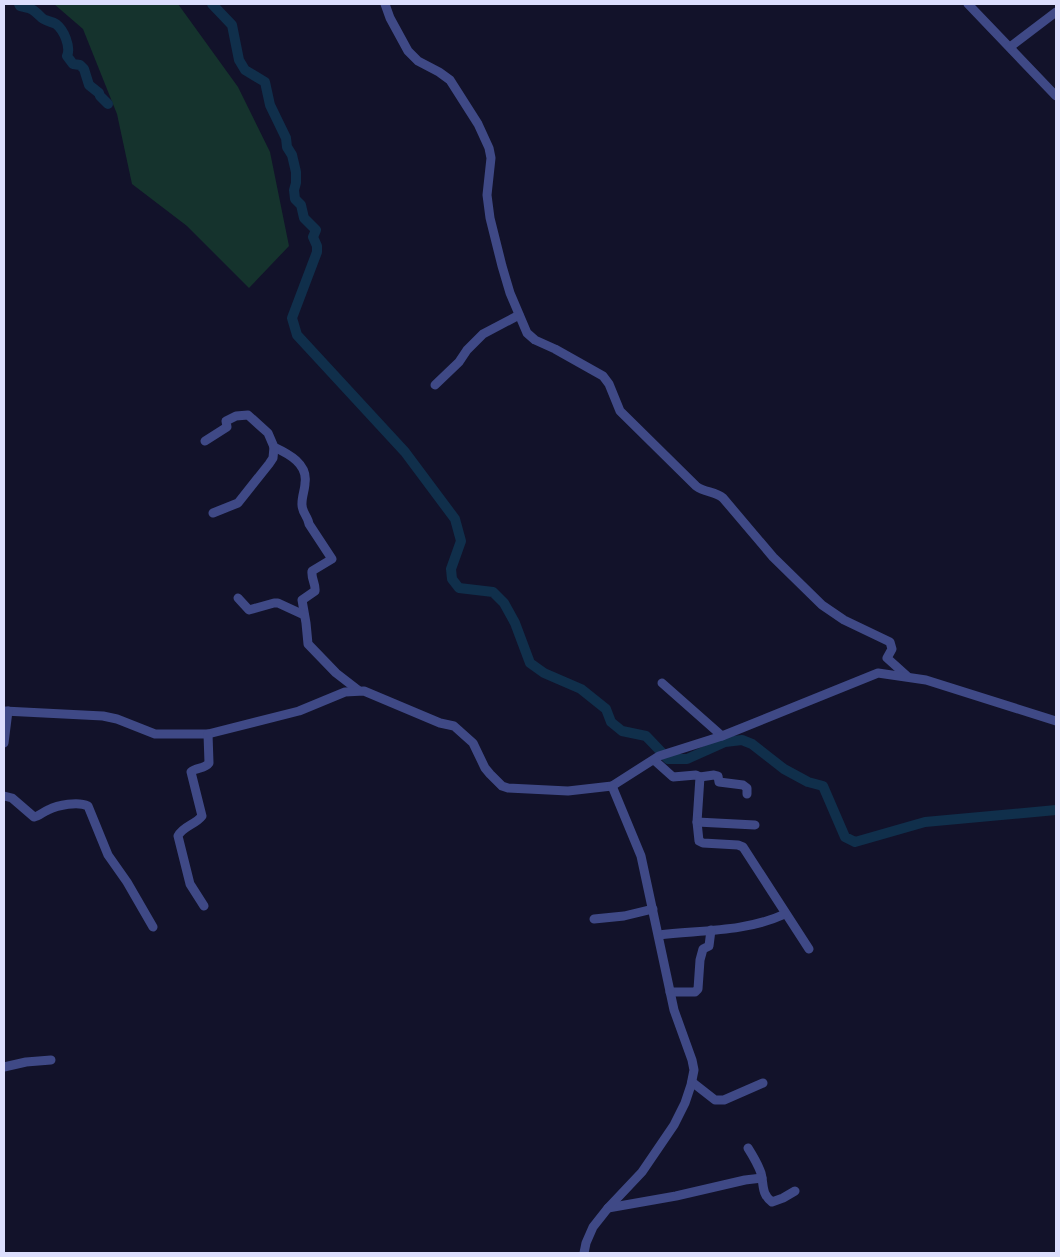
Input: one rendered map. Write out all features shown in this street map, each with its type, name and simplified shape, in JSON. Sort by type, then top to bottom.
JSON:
[{"type":"street","points":[[385,4],[390,18],[408,51],[418,61],[450,80],[478,124],[489,148],[491,158],[488,195],[489,211],[510,293],[527,332],[534,340],[603,376],[609,384],[620,411],[696,486],[703,491],[720,495],[724,498],[773,557],[822,605],[844,620],[890,642],[892,649],[887,658],[908,677]]},
{"type":"street","points":[[968,4],[1056,96]]},
{"type":"street","points":[[1010,47],[1056,12]]},
{"type":"street","points":[[435,385],[459,362],[467,350],[485,332],[519,315]]},
{"type":"street","points":[[205,442],[227,427],[226,421],[236,416],[248,415],[268,433],[274,447],[273,458],[270,464],[238,503],[213,513]]},
{"type":"street","points":[[274,447],[292,457],[305,472],[306,481],[302,503],[303,514],[309,519],[309,524],[332,559],[312,572],[311,577],[315,590],[302,600],[309,646],[336,673],[358,690]]},
{"type":"street","points":[[238,598],[249,610],[278,603],[304,615]]},
{"type":"street","points":[[4,743],[6,711],[96,715],[117,719],[155,734],[208,734],[299,711],[345,692],[358,690],[371,692],[440,723],[454,726],[473,743],[485,768],[502,786],[508,788],[568,791],[612,786],[670,752],[722,736],[870,675],[886,673],[926,680],[1056,721]]},
{"type":"street","points":[[662,683],[722,736]]},
{"type":"street","points":[[204,906],[190,884],[178,836],[181,830],[198,822],[202,816],[191,772],[208,765],[208,734]]},
{"type":"street","points":[[657,758],[673,777],[696,775],[700,777],[714,774],[718,776],[718,782],[743,785],[747,788],[747,794]]},
{"type":"street","points":[[700,777],[698,822],[698,838],[700,842],[743,847],[809,949]]},
{"type":"street","points":[[584,1253],[593,1227],[608,1208],[636,1179],[661,1144],[685,1102],[692,1082],[693,1065],[674,1010],[641,856],[612,786]]},
{"type":"street","points":[[4,796],[12,798],[32,817],[50,809],[64,806],[83,803],[89,807],[108,855],[127,882],[153,927]]},
{"type":"street","points":[[698,822],[754,826]]},
{"type":"street","points":[[594,919],[622,917],[653,909]]},
{"type":"street","points":[[659,934],[754,925],[770,921],[785,914]]},
{"type":"street","points":[[670,992],[695,992],[698,989],[701,957],[703,949],[709,947],[711,930]]},
{"type":"street","points":[[4,1068],[26,1062],[51,1060]]},
{"type":"street","points":[[692,1082],[715,1100],[724,1100],[763,1083]]},
{"type":"street","points":[[748,1148],[753,1155],[762,1178],[764,1194],[772,1202],[795,1191]]},
{"type":"street","points":[[608,1208],[762,1178]]},
{"type":"green space","points":[[54,4],[178,4],[238,87],[270,152],[289,246],[249,288],[187,226],[132,184],[117,114],[83,29]]},
{"type":"waterway","points":[[19,4],[20,6],[32,9],[44,19],[59,27],[64,34],[67,44],[67,56],[73,64],[80,65],[84,69],[89,85],[108,104]]},
{"type":"waterway","points":[[212,4],[232,25],[239,60],[245,70],[265,82],[270,105],[292,155],[296,172],[295,199],[301,205],[304,218],[316,230],[313,237],[317,246],[317,252],[292,318],[297,335],[405,452],[455,519],[461,541],[451,569],[452,579],[459,588],[493,592],[504,603],[515,623],[530,663],[544,673],[581,689],[606,709],[611,722],[622,731],[646,736],[668,759],[687,759],[725,742],[742,740],[752,744],[784,769],[808,782],[823,786],[845,837],[855,842],[925,822],[1056,810]]}]
